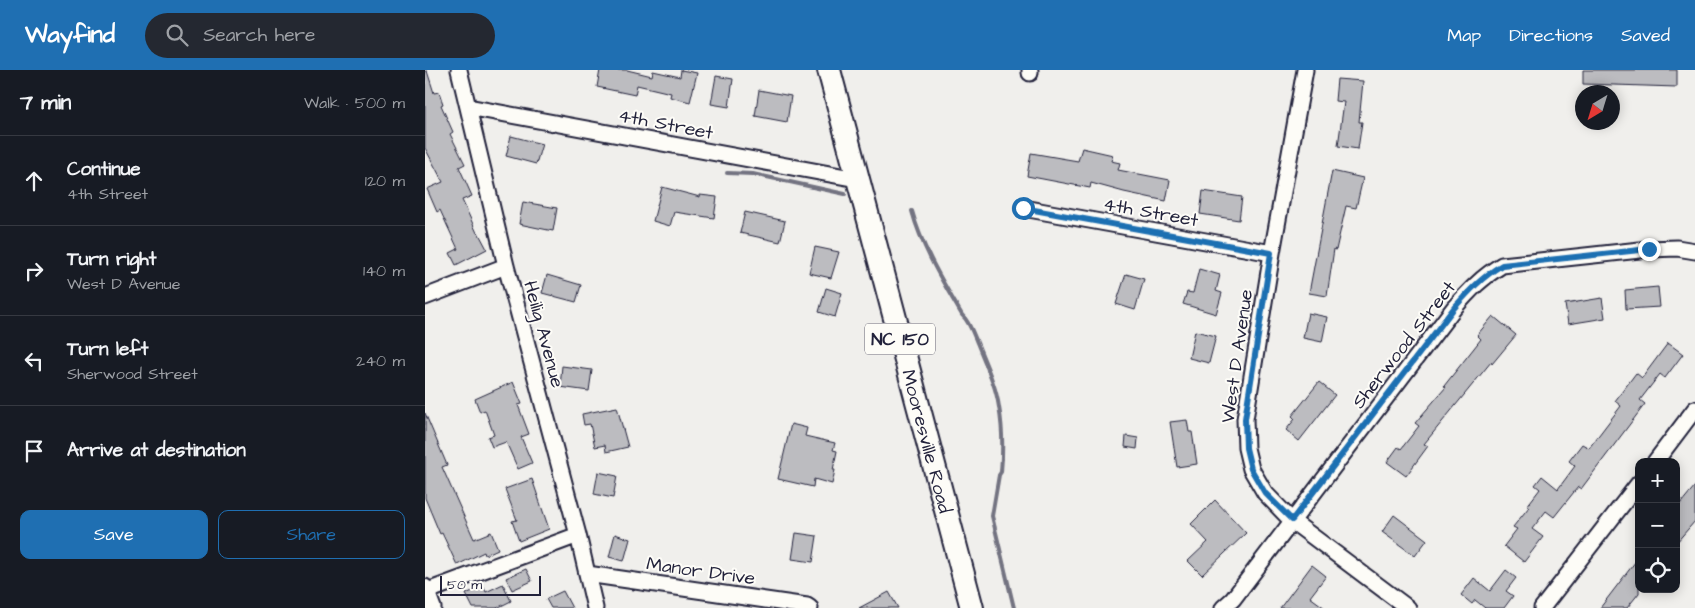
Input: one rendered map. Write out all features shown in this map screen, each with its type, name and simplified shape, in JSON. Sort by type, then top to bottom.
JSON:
[{"type":"main road","name":"Mooresville Road","points":[[829,70],[972,608]]},
{"type":"street","name":"Heilig Avenue","points":[[459,70],[506,266],[578,535],[595,608]]},
{"type":"street","name":"West D Avenue","points":[[1305,70],[1271,253],[1245,419],[1246,448],[1251,469],[1265,493],[1292,520],[1408,608]]},
{"type":"street","name":"4th Street","points":[[467,107],[857,179]]},
{"type":"street","name":"4th Street","points":[[1023,208],[1271,253]]},
{"type":"street","name":"Sherwood Street","points":[[1223,608],[1233,599],[1454,308],[1471,288],[1487,274],[1502,265],[1649,249],[1677,248],[1695,252]]},
{"type":"street","points":[[425,297],[506,266]]},
{"type":"street","points":[[1658,458],[1695,409]]},
{"type":"street","points":[[1543,608],[1635,487]]},
{"type":"street","points":[[433,608],[426,590],[578,535]]},
{"type":"street","name":"Manor Drive","points":[[587,574],[807,606],[810,608]]},
{"type":"building","points":[[600,70],[627,70],[652,76],[653,71],[680,77],[681,70],[697,73],[690,102],[670,97],[671,93],[637,85],[635,95],[597,87]]},
{"type":"building","points":[[1583,70],[1677,70],[1677,87],[1583,84]]},
{"type":"building","points":[[425,71],[427,71],[434,93],[439,92],[443,104],[441,105],[453,132],[450,134],[465,164],[459,167],[472,196],[462,200],[477,233],[487,249],[456,265],[450,253],[458,249],[440,210],[437,212],[427,189],[443,182],[425,148]]},
{"type":"building","points":[[716,76],[733,79],[729,107],[711,104]]},
{"type":"building","points":[[1337,79],[1363,81],[1359,122],[1362,122],[1358,149],[1338,146],[1344,102],[1335,101]]},
{"type":"building","points":[[759,90],[791,96],[787,122],[755,116]]},
{"type":"building","points":[[511,136],[542,144],[536,164],[506,156]]},
{"type":"building","points":[[1082,148],[1113,155],[1111,161],[1120,163],[1118,170],[1170,180],[1166,201],[1091,183],[1090,188],[1027,176],[1031,153],[1078,161]]},
{"type":"building","points":[[1332,171],[1363,178],[1356,208],[1346,206],[1336,250],[1334,249],[1327,296],[1309,293]]},
{"type":"building","points":[[662,187],[700,197],[700,195],[717,197],[714,218],[674,212],[670,226],[653,221]]},
{"type":"building","points":[[1203,191],[1242,197],[1239,220],[1200,214]]},
{"type":"building","points":[[523,202],[557,208],[553,231],[519,224]]},
{"type":"building","points":[[745,212],[785,221],[780,242],[740,233]]},
{"type":"building","points":[[815,247],[839,252],[831,278],[809,273]]},
{"type":"building","points":[[1199,269],[1220,275],[1216,291],[1222,293],[1216,314],[1183,304],[1187,292],[1193,293]]},
{"type":"building","points":[[1126,274],[1144,279],[1135,310],[1116,304]]},
{"type":"building","points":[[547,275],[581,285],[576,302],[542,293]]},
{"type":"building","points":[[1658,287],[1660,307],[1626,309],[1625,290]]},
{"type":"building","points":[[826,288],[842,293],[835,317],[819,312]]},
{"type":"building","points":[[1602,298],[1605,318],[1568,324],[1565,304]]},
{"type":"building","points":[[1308,313],[1327,317],[1322,342],[1303,338]]},
{"type":"building","points":[[1493,316],[1516,335],[1492,364],[1491,362],[1424,444],[1428,446],[1406,476],[1387,462],[1398,447],[1401,449],[1419,426],[1415,423],[1446,387],[1444,386],[1481,339],[1477,335]]},
{"type":"building","points":[[1195,331],[1216,336],[1209,363],[1189,358]]},
{"type":"building","points":[[1668,343],[1683,354],[1665,378],[1660,374],[1640,400],[1645,404],[1581,489],[1578,487],[1554,517],[1546,511],[1532,529],[1543,537],[1524,562],[1504,546],[1517,529],[1513,527],[1540,489],[1535,485],[1542,476],[1558,489],[1575,466],[1569,461],[1582,444],[1589,448],[1621,406],[1615,401],[1636,373],[1642,378]]},
{"type":"building","points":[[562,366],[592,370],[589,391],[560,387]]},
{"type":"building","points":[[513,382],[522,404],[518,405],[529,434],[521,437],[532,463],[518,469],[506,442],[492,447],[488,437],[494,435],[485,410],[480,412],[475,399]]},
{"type":"building","points":[[1319,382],[1335,395],[1299,441],[1286,430],[1295,419],[1292,416]]},
{"type":"building","points":[[617,407],[628,447],[606,452],[605,445],[595,447],[590,424],[584,425],[582,414]]},
{"type":"building","points":[[425,413],[447,465],[442,467],[474,539],[491,532],[498,549],[485,555],[484,552],[457,565],[442,533],[440,534],[425,498]]},
{"type":"building","points":[[1187,420],[1189,432],[1192,432],[1197,464],[1177,467],[1170,422]]},
{"type":"building","points":[[791,424],[807,428],[805,436],[835,443],[833,450],[837,451],[832,484],[814,479],[813,487],[778,479]]},
{"type":"building","points":[[1126,436],[1138,438],[1137,449],[1125,447]]},
{"type":"building","points":[[598,472],[617,476],[613,498],[594,494]]},
{"type":"building","points":[[532,479],[549,529],[519,541],[512,521],[517,520],[505,489]]},
{"type":"building","points":[[1695,486],[1695,521],[1680,538],[1680,504]]},
{"type":"building","points":[[1215,500],[1246,533],[1202,575],[1188,561],[1208,542],[1191,524]]},
{"type":"building","points":[[1394,515],[1427,540],[1415,556],[1382,532]]},
{"type":"building","points":[[796,533],[817,536],[813,562],[792,559]]},
{"type":"building","points":[[615,534],[630,539],[624,561],[609,557]]},
{"type":"building","points":[[1635,562],[1635,593],[1639,593],[1627,608],[1600,608]]},
{"type":"building","points":[[1312,565],[1326,576],[1310,597],[1325,608],[1280,608]]},
{"type":"building","points":[[526,569],[532,581],[512,590],[506,578]]},
{"type":"building","points":[[1506,570],[1516,578],[1506,591],[1513,596],[1504,608],[1485,608],[1475,600],[1472,604],[1461,595],[1474,578],[1490,591]]},
{"type":"building","points":[[503,584],[511,601],[497,608],[473,608],[466,594],[483,586],[486,592]]},
{"type":"building","points":[[563,591],[572,608],[551,608],[546,599]]},
{"type":"building","points":[[889,592],[898,608],[859,608]]},
{"type":"waterway","points":[[727,173],[753,174],[845,194]]},
{"type":"waterway","points":[[912,211],[921,238],[971,329],[996,391],[1001,423],[1002,456],[1001,472],[992,516],[1014,608]]},
{"type":"route","points":[[1023,208],[1271,253],[1245,419],[1246,448],[1251,469],[1265,493],[1292,520],[1454,308],[1471,288],[1487,274],[1502,265],[1649,249]]}]
